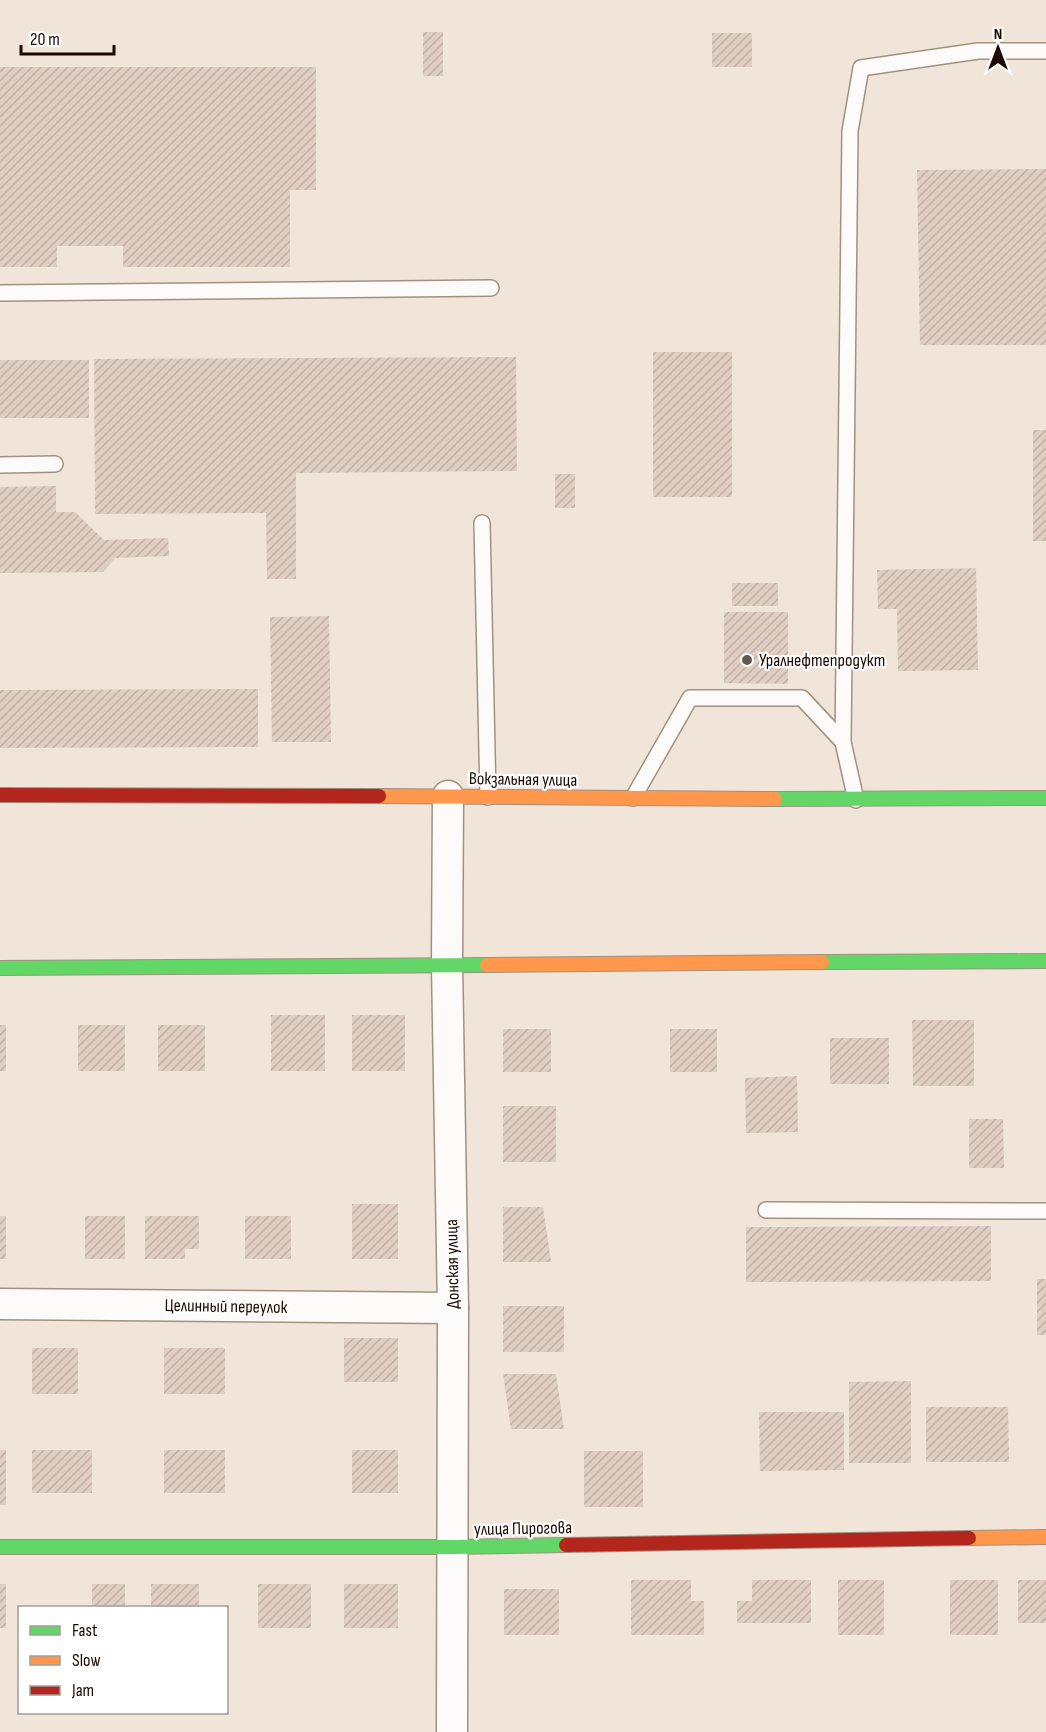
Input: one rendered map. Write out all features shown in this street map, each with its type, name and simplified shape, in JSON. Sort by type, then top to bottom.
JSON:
[{"type":"street","name":"Вокзальная улица","points":[[0,795],[856,800],[1046,798]]},
{"type":"street","name":"Донская улица","points":[[448,796],[447,964],[453,1308],[452,1732]]},
{"type":"street","points":[[0,968],[1046,961]]},
{"type":"street","name":"Целинный переулок","points":[[0,1304],[453,1308]]},
{"type":"street","name":"улица Пирогова","points":[[0,1547],[453,1547],[1046,1537]]},
{"type":"lane","points":[[856,800],[843,742],[850,131],[861,68],[978,51],[1046,51]]},
{"type":"lane","points":[[0,293],[491,288]]},
{"type":"lane","points":[[0,465],[55,464]]},
{"type":"lane","points":[[482,523],[489,797]]},
{"type":"lane","points":[[633,798],[690,698],[802,698],[843,742]]},
{"type":"lane","points":[[766,1210],[1046,1211]]},
{"type":"building","points":[[423,32],[443,32],[443,76],[423,76]]},
{"type":"building","points":[[712,33],[752,33],[752,67],[712,67]]},
{"type":"building","points":[[0,67],[316,67],[316,190],[290,190],[290,267],[123,267],[123,246],[57,246],[57,267],[0,267]]},
{"type":"building","points":[[1046,169],[1046,345],[920,345],[917,170]]},
{"type":"building","points":[[653,352],[732,352],[732,497],[653,497]]},
{"type":"building","points":[[516,357],[517,471],[296,473],[296,579],[267,579],[266,513],[95,514],[94,359]]},
{"type":"building","points":[[0,360],[89,360],[89,418],[0,418]]},
{"type":"building","points":[[1033,430],[1046,430],[1046,541],[1033,541]]},
{"type":"building","points":[[555,474],[575,474],[575,508],[555,508]]},
{"type":"building","points":[[56,486],[56,512],[75,512],[104,540],[168,538],[169,556],[115,558],[103,572],[0,573],[0,487]]},
{"type":"building","points":[[976,568],[978,670],[898,671],[897,609],[878,609],[877,570]]},
{"type":"building","points":[[732,583],[778,583],[778,606],[732,606]]},
{"type":"building","points":[[724,612],[788,612],[788,684],[724,683]]},
{"type":"building","points":[[329,616],[331,742],[272,742],[270,617]]},
{"type":"building","points":[[258,689],[258,747],[0,748],[0,690]]},
{"type":"building","points":[[271,1015],[325,1015],[325,1071],[271,1071]]},
{"type":"building","points":[[352,1015],[405,1015],[405,1071],[352,1071]]},
{"type":"building","points":[[912,1020],[974,1020],[974,1086],[913,1086]]},
{"type":"building","points":[[0,1025],[6,1025],[6,1071],[0,1071]]},
{"type":"building","points":[[78,1025],[125,1025],[125,1071],[78,1071]]},
{"type":"building","points":[[158,1025],[205,1025],[205,1071],[158,1071]]},
{"type":"building","points":[[503,1029],[551,1029],[551,1072],[503,1072]]},
{"type":"building","points":[[670,1029],[717,1029],[717,1072],[670,1072]]},
{"type":"building","points":[[830,1038],[889,1038],[889,1084],[830,1084]]},
{"type":"building","points":[[797,1076],[798,1132],[746,1133],[745,1078]]},
{"type":"building","points":[[503,1106],[556,1106],[556,1162],[503,1162]]},
{"type":"building","points":[[969,1119],[1003,1119],[1004,1168],[969,1168]]},
{"type":"building","points":[[352,1204],[398,1204],[398,1259],[352,1259]]},
{"type":"building","points":[[503,1207],[543,1207],[551,1262],[503,1262]]},
{"type":"building","points":[[0,1216],[6,1216],[6,1259],[0,1259]]},
{"type":"building","points":[[85,1216],[125,1216],[125,1259],[85,1259]]},
{"type":"building","points":[[145,1216],[199,1216],[199,1249],[185,1249],[185,1259],[145,1259]]},
{"type":"building","points":[[245,1216],[291,1216],[291,1259],[245,1259]]},
{"type":"building","points":[[991,1226],[991,1281],[746,1282],[746,1227]]},
{"type":"building","points":[[1037,1279],[1046,1279],[1046,1335],[1037,1335]]},
{"type":"building","points":[[503,1306],[564,1306],[564,1352],[503,1352]]},
{"type":"building","points":[[344,1338],[398,1338],[398,1382],[344,1382]]},
{"type":"building","points":[[32,1348],[78,1348],[78,1394],[32,1394]]},
{"type":"building","points":[[164,1348],[225,1348],[225,1394],[164,1394]]},
{"type":"building","points":[[503,1374],[556,1374],[564,1429],[511,1429]]},
{"type":"building","points":[[911,1381],[911,1463],[849,1463],[849,1382]]},
{"type":"building","points":[[926,1407],[1008,1407],[1009,1462],[926,1462]]},
{"type":"building","points":[[759,1412],[844,1412],[844,1470],[760,1471]]},
{"type":"building","points":[[0,1450],[6,1450],[6,1505],[0,1505]]},
{"type":"building","points":[[32,1450],[92,1450],[92,1493],[32,1493]]},
{"type":"building","points":[[164,1450],[225,1450],[225,1493],[164,1493]]},
{"type":"building","points":[[352,1450],[398,1450],[398,1493],[352,1493]]},
{"type":"building","points":[[584,1451],[643,1451],[643,1507],[584,1507]]},
{"type":"building","points":[[631,1580],[691,1580],[691,1601],[704,1601],[704,1635],[631,1635]]},
{"type":"building","points":[[752,1580],[811,1580],[811,1623],[737,1623],[737,1601],[752,1601]]},
{"type":"building","points":[[838,1580],[884,1580],[884,1635],[838,1635]]},
{"type":"building","points":[[950,1580],[998,1580],[998,1635],[950,1635]]},
{"type":"building","points":[[1018,1580],[1046,1580],[1046,1623],[1018,1623]]},
{"type":"building","points":[[0,1584],[6,1584],[6,1628],[0,1628]]},
{"type":"building","points":[[92,1584],[125,1584],[125,1606],[92,1606]]},
{"type":"building","points":[[151,1584],[199,1584],[199,1606],[151,1606]]},
{"type":"building","points":[[258,1584],[311,1584],[311,1628],[258,1628]]},
{"type":"building","points":[[344,1584],[398,1584],[398,1628],[344,1628]]},
{"type":"building","points":[[504,1589],[559,1589],[559,1635],[504,1635]]},
{"type":"traffic: fast","points":[[775,799],[1046,798]]},
{"type":"traffic: fast","points":[[822,962],[1046,961]]},
{"type":"traffic: fast","points":[[0,968],[487,965]]},
{"type":"traffic: fast","points":[[0,1547],[566,1545]]},
{"type":"traffic: slow","points":[[379,796],[775,799]]},
{"type":"traffic: slow","points":[[487,965],[822,962]]},
{"type":"traffic: slow","points":[[969,1538],[1046,1537]]},
{"type":"traffic: jam","points":[[0,795],[379,796]]},
{"type":"traffic: jam","points":[[566,1545],[969,1538]]},
{"type":"place","name":"Уралнефтепродукт","points":[[747,660]]}]
